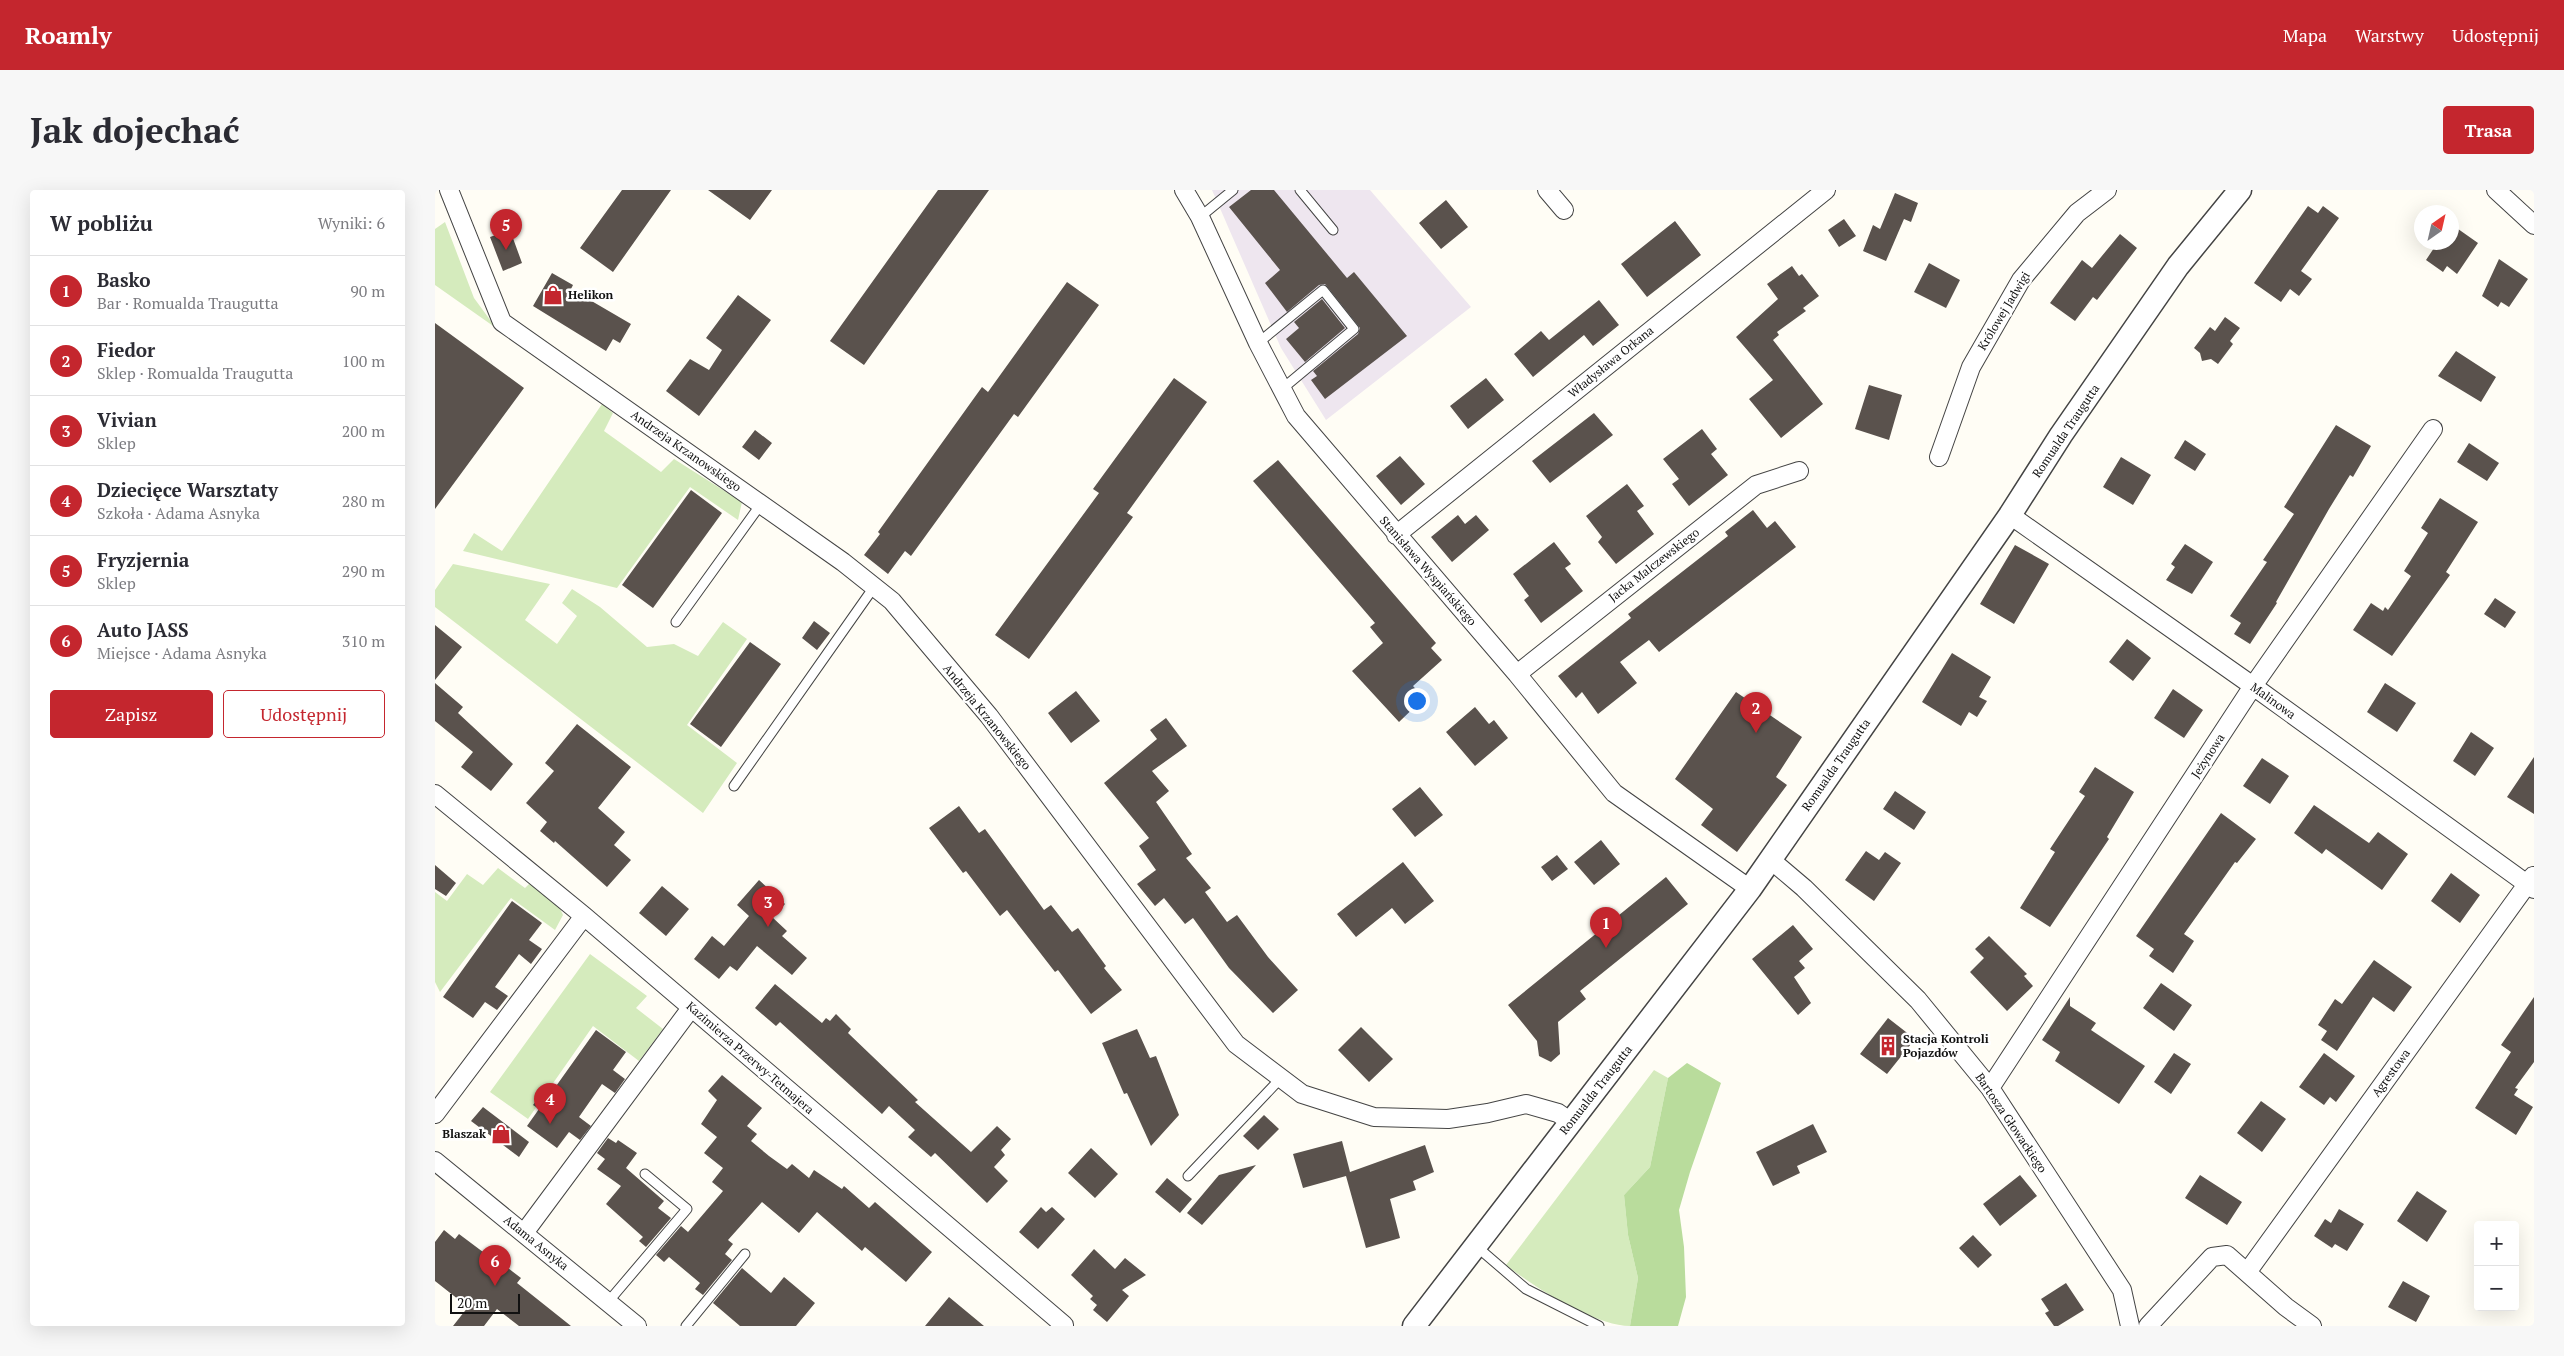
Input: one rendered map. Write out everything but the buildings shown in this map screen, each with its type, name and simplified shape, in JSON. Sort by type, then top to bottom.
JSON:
[{"type":"street","name":"Andrzeja Krzanowskiego","points":[[449,190],[502,322],[761,504],[892,601],[989,716],[1236,1044],[1302,1094],[1374,1117],[1448,1119],[1488,1113],[1527,1104],[1558,1112],[1571,1122]]},
{"type":"street","name":"Stanisława Wyspiańskiego","points":[[1184,190],[1200,217],[1258,343],[1296,416],[1395,535],[1517,674],[1614,793],[1750,889]]},
{"type":"street","points":[[1547,190],[1564,210]]},
{"type":"street","name":"Władysława Orkana","points":[[1395,535],[1826,190]]},
{"type":"street","name":"Królowej Jadwigi","points":[[1939,457],[1971,367],[2021,280],[2077,212],[2107,190]]},
{"type":"street","name":"Romualda Traugutta","points":[[1414,1326],[1750,889],[2010,515],[2061,435],[2178,266],[2240,190]]},
{"type":"street","points":[[2496,190],[2534,225]]},
{"type":"street","name":"Jeżynowa","points":[[1990,1088],[2253,686],[2433,429]]},
{"type":"street","name":"Jacka Malczewskiego","points":[[1517,674],[1756,485],[1799,472]]},
{"type":"street","name":"Malinowa","points":[[2010,515],[2532,883]]},
{"type":"street","name":"Kazimierza Przerwy-Tetmajera","points":[[435,794],[584,916],[1064,1325]]},
{"type":"street","name":"Bartosza Głowackiego","points":[[1771,860],[1804,888],[1918,1000],[1990,1088],[2122,1290],[2130,1326]]},
{"type":"street","name":"Agrestowa","points":[[2248,1271],[2532,883]]},
{"type":"street","points":[[435,1114],[584,916]]},
{"type":"street","points":[[524,1233],[691,1008]]},
{"type":"street","name":"Adama Asnyka","points":[[435,1162],[637,1326]]},
{"type":"street","points":[[2148,1326],[2212,1256],[2227,1255],[2248,1271],[2286,1307],[2312,1326]]},
{"type":"lane","points":[[1200,217],[1233,190]]},
{"type":"lane","points":[[1300,190],[1333,230]]},
{"type":"lane","points":[[1258,343],[1323,290],[1354,329],[1282,389]]},
{"type":"lane","points":[[677,622],[761,504]]},
{"type":"lane","points":[[734,786],[875,587]]},
{"type":"lane","points":[[1188,1176],[1281,1078]]},
{"type":"lane","points":[[608,1302],[687,1210],[645,1174]]},
{"type":"lane","points":[[1476,1246],[1526,1289],[1599,1326]]},
{"type":"lane","points":[[686,1326],[745,1254]]},
{"type":"shaded area","points":[[1212,190],[1370,190],[1471,307],[1326,420],[1281,348]]},
{"type":"green space","points":[[445,222],[474,298],[496,328],[435,285],[435,229]]},
{"type":"green space","points":[[602,404],[613,413],[604,431],[661,472],[674,459],[742,502],[738,520],[690,487],[617,588],[463,551],[474,533],[502,551]]},
{"type":"green space","points":[[453,564],[550,584],[525,620],[557,644],[577,616],[562,603],[572,589],[600,607],[647,647],[674,644],[698,656],[723,622],[747,639],[687,725],[737,763],[703,813],[435,607],[435,590]]},
{"type":"green space","points":[[498,868],[525,888],[531,882],[557,902],[563,915],[555,930],[511,898],[440,992],[435,982],[435,892],[447,901],[467,874],[483,885]]},
{"type":"green space","points":[[590,954],[647,996],[636,1008],[663,1029],[639,1061],[593,1026],[528,1119],[490,1092]]},
{"type":"green space","points":[[1687,1063],[1721,1083],[1679,1210],[1684,1247],[1686,1297],[1678,1326],[1630,1326],[1638,1278],[1628,1235],[1624,1195],[1650,1167],[1668,1078]]},
{"type":"green space","points":[[1654,1070],[1668,1078],[1650,1167],[1624,1195],[1628,1235],[1638,1278],[1630,1326],[1600,1320],[1565,1304],[1532,1284],[1506,1265]]},
{"type":"place","name":"Fryzjernia","points":[[506,250]]},
{"type":"place","name":"Helikon","points":[[553,295]]},
{"type":"place","name":"Fiedor","points":[[1756,733]]},
{"type":"place","name":"Vivian","points":[[768,927]]},
{"type":"place","name":"Basko","points":[[1606,948]]},
{"type":"place","name":"Stacja Kontroli Pojazdów","points":[[1888,1046]]},
{"type":"place","name":"Dziecięce Warsztaty","points":[[550,1124]]},
{"type":"place","name":"Blaszak","points":[[501,1134]]},
{"type":"place","name":"Auto JASS","points":[[495,1286]]}]
